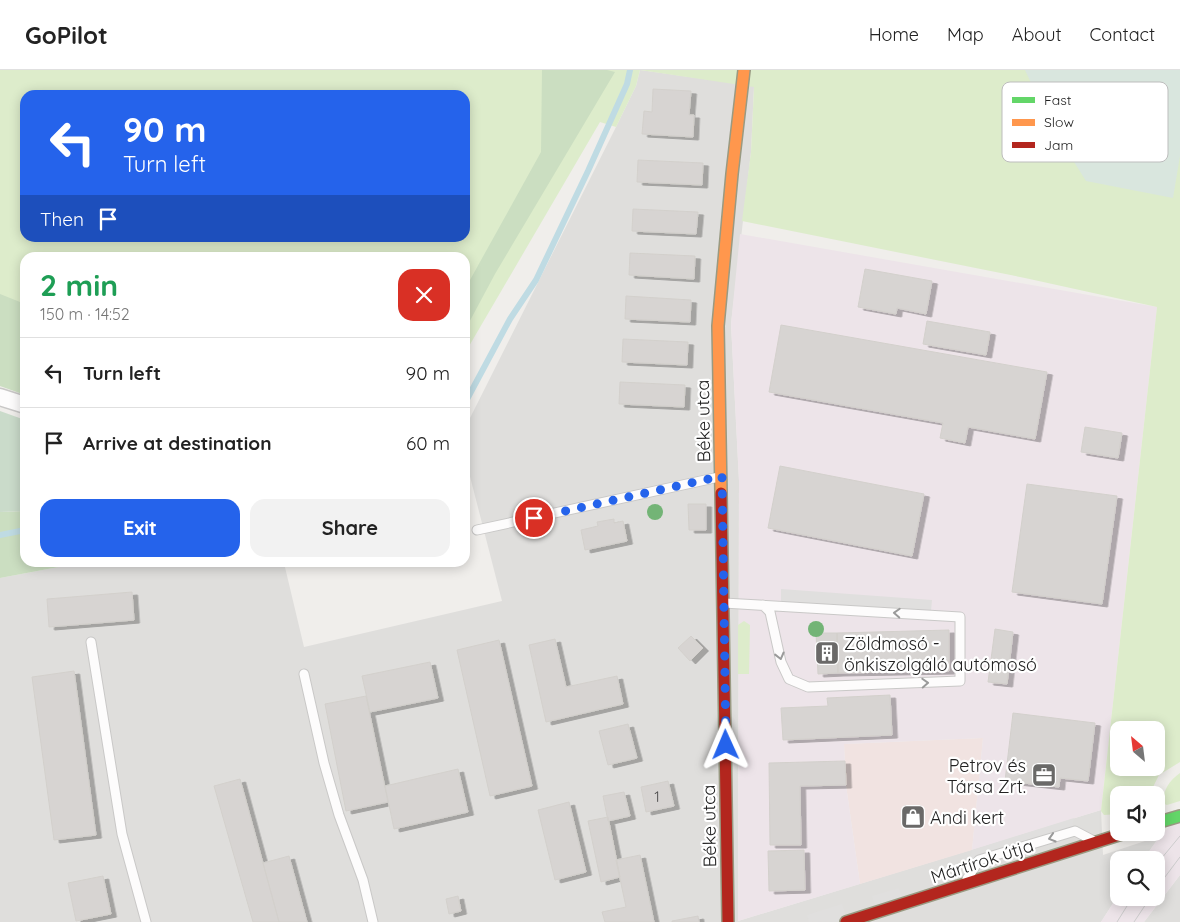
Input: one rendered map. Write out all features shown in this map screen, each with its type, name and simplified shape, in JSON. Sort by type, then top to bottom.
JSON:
[{"type":"street","name":"Béke utca","points":[[728,922],[718,326],[744,70]]},
{"type":"street","points":[[0,396],[20,403]]},
{"type":"street","points":[[1165,821],[1180,816]]},
{"type":"street","name":"Mártírok útja","points":[[846,922],[1110,838]]},
{"type":"lane","points":[[477,530],[722,476]]},
{"type":"lane","points":[[724,603],[763,605],[960,617],[960,681],[808,687],[790,679],[781,662],[770,612],[763,605]]},
{"type":"lane","points":[[90,642],[122,834],[146,922]]},
{"type":"lane","points":[[304,674],[329,780],[339,815],[363,880],[373,922]]},
{"type":"lane","points":[[963,885],[979,860],[1075,831],[1097,842]]},
{"type":"shaded area","points":[[640,70],[754,86],[751,152],[731,324],[739,481],[738,921],[1101,810],[1103,855],[1110,853],[1111,906],[1101,922],[0,922],[0,578],[59,567],[285,567],[304,647],[502,601],[470,476],[470,418],[636,86]]},
{"type":"shaded area","points":[[1025,70],[1180,70],[1180,156],[1173,198],[1086,181],[1074,162],[1168,162],[1168,82],[1031,82]]},
{"type":"shaded area","points":[[740,234],[1157,307],[1101,810],[972,850],[983,738],[844,744],[846,785],[860,884],[738,921],[739,481],[731,324]]},
{"type":"shaded area","points":[[781,589],[932,600],[931,611],[781,602]]},
{"type":"shaded area","name":"Andi kert","points":[[983,738],[972,850],[860,884],[846,785],[844,744]]},
{"type":"shaded area","points":[[1180,816],[1180,875],[1165,895],[1165,851],[1149,851],[1156,841],[1165,841],[1165,831]]},
{"type":"shaded area","points":[[1074,818],[1071,833],[969,863],[972,850]]},
{"type":"shaded area","points":[[1145,841],[1156,841],[1149,851],[1115,851]]},
{"type":"shaded area","points":[[1180,875],[1180,922],[1144,922],[1156,906],[1165,906],[1165,895]]},
{"type":"shaded area","points":[[899,888],[904,904],[877,912],[872,896]]},
{"type":"shaded area","points":[[842,904],[848,921],[809,922],[807,915]]},
{"type":"shaded area","points":[[1111,906],[1156,906],[1144,922],[1101,922]]},
{"type":"green space","points":[[0,70],[640,70],[636,86],[616,127],[600,122],[470,344],[470,252],[20,252],[20,390],[0,383]]},
{"type":"green space","points":[[542,70],[607,70],[615,72],[495,274],[470,321],[470,280],[541,152]]},
{"type":"green space","points":[[640,70],[1180,70],[1180,762],[1165,771],[1165,721],[1111,721],[1157,307],[1025,278],[742,221],[751,152],[754,87]]},
{"type":"green space","points":[[0,294],[20,302],[20,393],[0,386]]},
{"type":"green space","points":[[0,411],[20,418],[20,511],[0,512]]},
{"type":"green space","points":[[20,511],[20,567],[59,567],[0,578],[0,512]]},
{"type":"green space","points":[[744,621],[750,625],[749,674],[738,674],[738,625]]},
{"type":"green space","points":[[1110,730],[1110,776],[1158,776],[1154,786],[1110,786],[1110,815],[1104,815],[1101,811]]},
{"type":"green space","points":[[1180,773],[1180,801],[1167,805],[1165,804],[1165,792],[1173,779]]},
{"type":"building","points":[[653,89],[691,91],[689,115],[694,115],[693,137],[642,134],[644,111],[652,112]]},
{"type":"building","points":[[638,160],[703,163],[702,185],[637,182]]},
{"type":"building","points":[[633,209],[698,212],[696,234],[632,231]]},
{"type":"building","points":[[630,253],[695,256],[694,279],[629,275]]},
{"type":"building","points":[[865,269],[932,281],[926,314],[897,308],[896,314],[858,307]]},
{"type":"building","points":[[626,296],[691,300],[690,322],[625,319]]},
{"type":"building","points":[[927,321],[990,332],[986,355],[923,344]]},
{"type":"building","points":[[781,325],[1047,372],[1035,439],[968,427],[965,443],[940,438],[943,423],[769,392]]},
{"type":"building","points":[[623,339],[688,342],[687,365],[622,362]]},
{"type":"building","points":[[620,382],[685,385],[684,407],[619,404]]},
{"type":"building","points":[[1085,427],[1122,433],[1118,458],[1081,452]]},
{"type":"building","points":[[780,466],[924,494],[912,556],[768,528]]},
{"type":"building","points":[[1027,484],[1117,496],[1102,604],[1012,592]]},
{"type":"building","points":[[688,504],[706,504],[706,530],[689,530]]},
{"type":"building","points":[[614,519],[614,523],[623,521],[627,541],[585,550],[581,530],[598,526],[597,522]]},
{"type":"building","points":[[132,592],[134,620],[49,627],[47,599]]},
{"type":"building","points":[[995,629],[1013,632],[1007,684],[988,682]]},
{"type":"building","points":[[949,630],[949,671],[838,673],[837,633]]},
{"type":"building","name":"Zöldmosó - önkiszolgáló autómosó","points":[[816,633],[837,633],[838,673],[818,674]]},
{"type":"building","points":[[691,636],[703,648],[690,661],[678,648]]},
{"type":"building","points":[[555,639],[566,687],[617,676],[623,704],[546,722],[529,645]]},
{"type":"building","points":[[499,640],[532,786],[490,796],[457,650]]},
{"type":"building","points":[[430,662],[438,698],[370,712],[362,676]]},
{"type":"building","points":[[74,671],[96,835],[54,840],[32,677]]},
{"type":"building","points":[[890,695],[892,735],[783,740],[781,708],[828,706],[827,698]]},
{"type":"building","points":[[366,696],[388,802],[346,811],[325,704]]},
{"type":"building","points":[[1013,713],[1095,723],[1088,781],[1060,778],[1059,787],[1005,781]]},
{"type":"building","points":[[628,724],[637,758],[608,765],[599,731]]},
{"type":"building","points":[[845,761],[846,785],[800,786],[801,845],[770,845],[769,763]]},
{"type":"building","points":[[458,769],[468,812],[394,829],[385,786]]},
{"type":"building","points":[[240,779],[279,922],[253,922],[214,786]]},
{"type":"building","points":[[668,781],[674,806],[646,812],[641,787]]},
{"type":"building","points":[[624,792],[630,816],[608,821],[603,796]]},
{"type":"building","points":[[569,802],[586,872],[555,880],[538,810]]},
{"type":"building","points":[[608,817],[620,877],[601,882],[588,821]]},
{"type":"building","points":[[804,850],[805,890],[769,891],[768,851]]},
{"type":"building","points":[[640,855],[654,922],[605,922],[602,912],[626,907],[616,860]]},
{"type":"building","points":[[289,856],[307,922],[279,922],[263,863]]},
{"type":"building","points":[[103,876],[111,914],[76,921],[68,883]]},
{"type":"building","points":[[458,896],[461,911],[449,914],[446,899]]},
{"type":"building","points":[[698,916],[699,922],[672,922],[672,921]]},
{"type":"waterway","points":[[470,394],[510,319],[536,280],[627,84],[630,70]]},
{"type":"waterway","points":[[0,535],[20,531]]},
{"type":"tram line","points":[[1165,854],[1180,836]]},
{"type":"tram line","points":[[1165,877],[1180,857]]},
{"type":"tram line","points":[[1117,922],[1127,906]]},
{"type":"tram line","points":[[1134,922],[1145,906]]},
{"type":"traffic: fast","points":[[1165,820],[1180,816]]},
{"type":"traffic: slow","points":[[721,493],[718,326],[744,70]]},
{"type":"traffic: jam","points":[[721,493],[728,922]]},
{"type":"traffic: jam","points":[[846,922],[1110,838]]},
{"type":"place","name":"Zöldmosó - önkiszolgáló autómosó","points":[[827,653]]},
{"type":"place","name":"Petrov és Társa Zrt.","points":[[1044,775]]},
{"type":"place","name":"Andi kert","points":[[913,817]]},
{"type":"route","points":[[534,518],[722,476],[726,745]]}]
